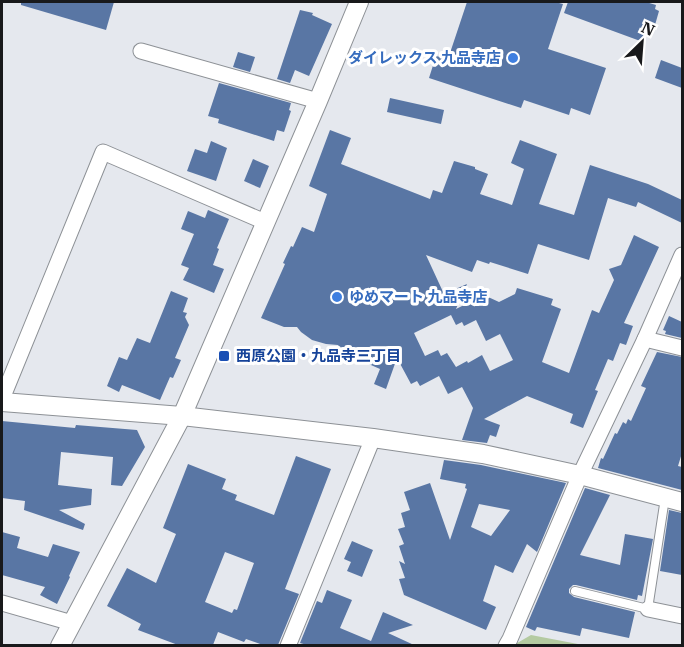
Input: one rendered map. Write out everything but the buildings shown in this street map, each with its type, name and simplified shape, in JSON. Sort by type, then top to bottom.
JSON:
[{"type":"street","points":[[60,645],[182,416],[359,2]]},
{"type":"street","points":[[141,51],[318,101]]},
{"type":"street","points":[[265,222],[103,152],[2,400],[182,416],[372,438],[483,454],[580,475],[678,501]]},
{"type":"street","points":[[506,645],[580,475],[682,255]]},
{"type":"street","points":[[645,339],[682,348]]},
{"type":"street","points":[[288,645],[372,438]]},
{"type":"street","points":[[2,603],[72,623]]},
{"type":"street","points":[[648,609],[682,616]]},
{"type":"lane","points":[[574,591],[648,609],[678,501]]},
{"type":"green space","points":[[531,635],[583,645],[512,646]]},
{"type":"place","name":"ダイレックス 九品寺店","points":[[513,58]]},
{"type":"place","name":"ゆめマート 九品寺店","points":[[337,297]]},
{"type":"place","name":"西原公園・九品寺三丁目","points":[[224,356]]}]
